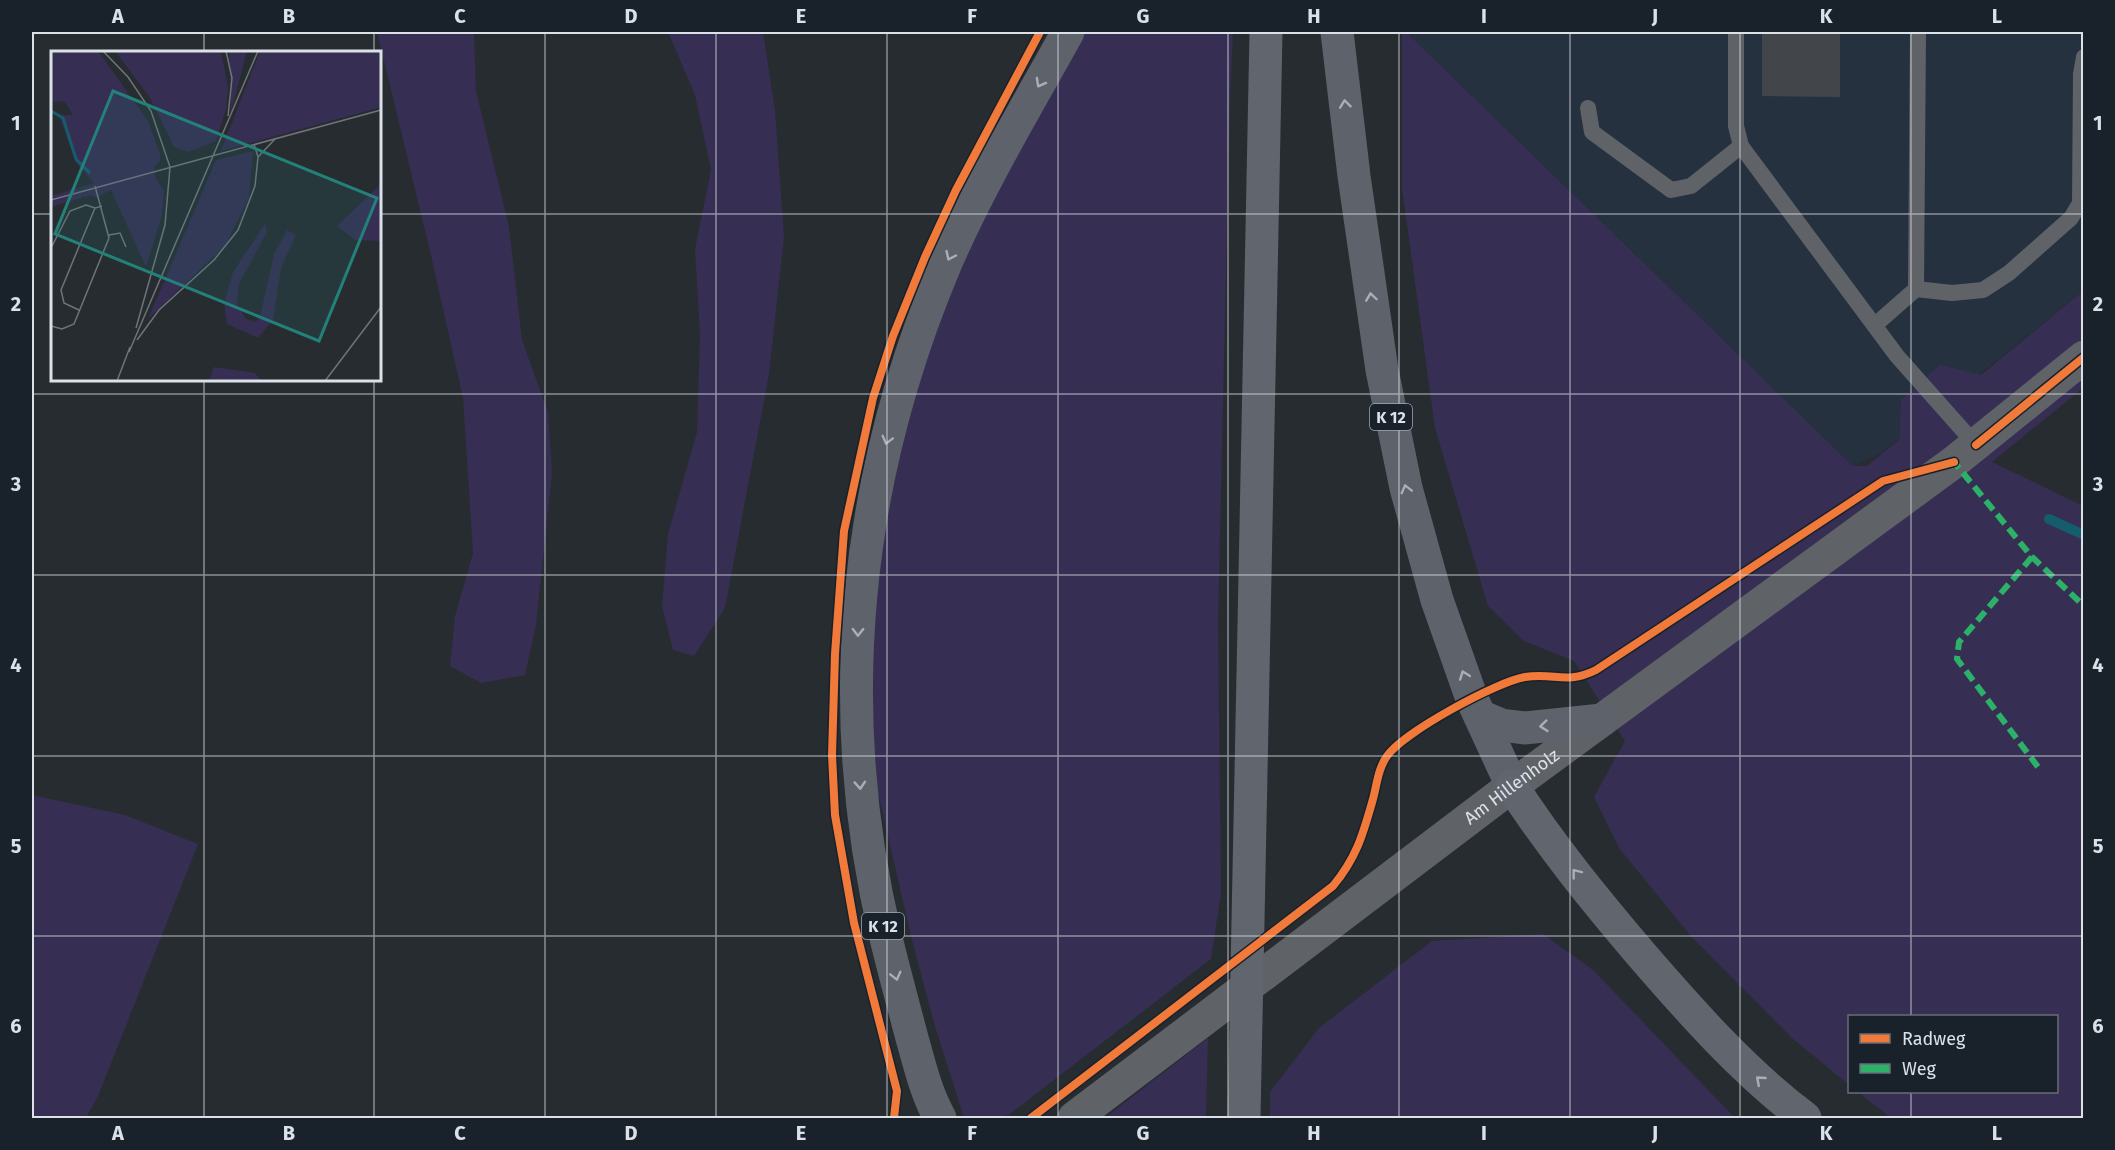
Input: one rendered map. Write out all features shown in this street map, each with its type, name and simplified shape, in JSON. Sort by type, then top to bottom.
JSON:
[{"type":"highway","points":[[1244,1106],[1266,32]]},
{"type":"highway","points":[[1512,786],[1611,920],[1678,998],[1739,1062],[1805,1119]]},
{"type":"main road","name":"K 12","points":[[931,1111],[875,893],[862,813],[856,727],[859,608],[865,544],[877,479],[896,400],[921,327],[972,206],[1068,32]]},
{"type":"main road","name":"K 12","points":[[1337,32],[1382,370],[1406,488],[1437,600],[1480,716],[1512,786]]},
{"type":"main road","points":[[1480,716],[1501,725],[1524,729],[1602,720]]},
{"type":"street","name":"Am Hillenholz","points":[[1074,1119],[1512,786],[1965,453],[2084,357]]},
{"type":"lane","points":[[1736,32],[1736,126],[1741,146],[1875,325],[1965,453]]},
{"type":"lane","points":[[1916,289],[1918,32]]},
{"type":"lane","points":[[1875,325],[1916,289],[1952,293],[1983,290],[2009,273],[2072,218],[2080,203],[2080,74],[2084,57]]},
{"type":"lane","points":[[1588,108],[1592,132],[1671,190],[1690,186],[1741,146]]},
{"type":"shaded area","points":[[377,32],[474,32],[476,91],[509,227],[522,340],[548,412],[552,473],[536,625],[525,675],[481,683],[450,666],[455,616],[473,553],[463,398]]},
{"type":"shaded area","points":[[668,32],[763,32],[775,110],[784,237],[769,374],[725,608],[694,656],[673,650],[662,606],[668,534],[697,432],[700,335],[695,249],[711,170],[695,95]]},
{"type":"shaded area","points":[[1081,32],[1233,32],[1218,624],[1221,893],[1211,959],[1010,1114],[999,1118],[964,1118],[934,1023],[878,793],[872,728],[872,594],[913,390],[956,268]]},
{"type":"shaded area","points":[[1402,32],[1406,32],[1853,466],[1867,466],[1900,439],[1901,400],[1940,365],[1981,375],[2083,291],[2083,388],[1992,462],[2083,506],[2083,1118],[1891,1118],[1859,1093],[2058,1093],[2058,1015],[1848,1015],[1848,1084],[1792,1038],[1690,935],[1619,848],[1594,797],[1625,741],[1574,661],[1524,641],[1488,606],[1435,428],[1402,188]]},
{"type":"shaded area","points":[[1406,32],[2083,32],[2083,291],[1883,452],[1853,466]]},
{"type":"shaded area","points":[[32,795],[125,815],[198,844],[98,1096],[86,1118],[32,1118]]},
{"type":"shaded area","points":[[1543,934],[1593,970],[1735,1118],[1270,1118],[1270,1092],[1319,1028],[1432,941]]},
{"type":"shaded area","points":[[1208,1038],[1206,1118],[1105,1118]]},
{"type":"building","points":[[1762,32],[1840,32],[1840,97],[1762,96]]},
{"type":"waterway","points":[[2049,519],[2084,535]]},
{"type":"marked path","points":[[1950,463],[1954,462],[2032,557],[2084,606]]},
{"type":"marked path","points":[[2032,557],[1959,642],[1957,659],[2038,767]]},
{"type":"cycle path","points":[[894,1118],[897,1091],[854,923],[835,815],[832,755],[835,654],[844,531],[873,398],[893,336],[925,257],[956,190],[1040,32]]},
{"type":"cycle path","points":[[1976,445],[2084,357]]},
{"type":"cycle path","points":[[1031,1118],[1333,886],[1348,865],[1358,845],[1384,761],[1412,734],[1452,709],[1511,681],[1535,676],[1576,677],[1596,670],[1883,481],[1954,462]]}]
